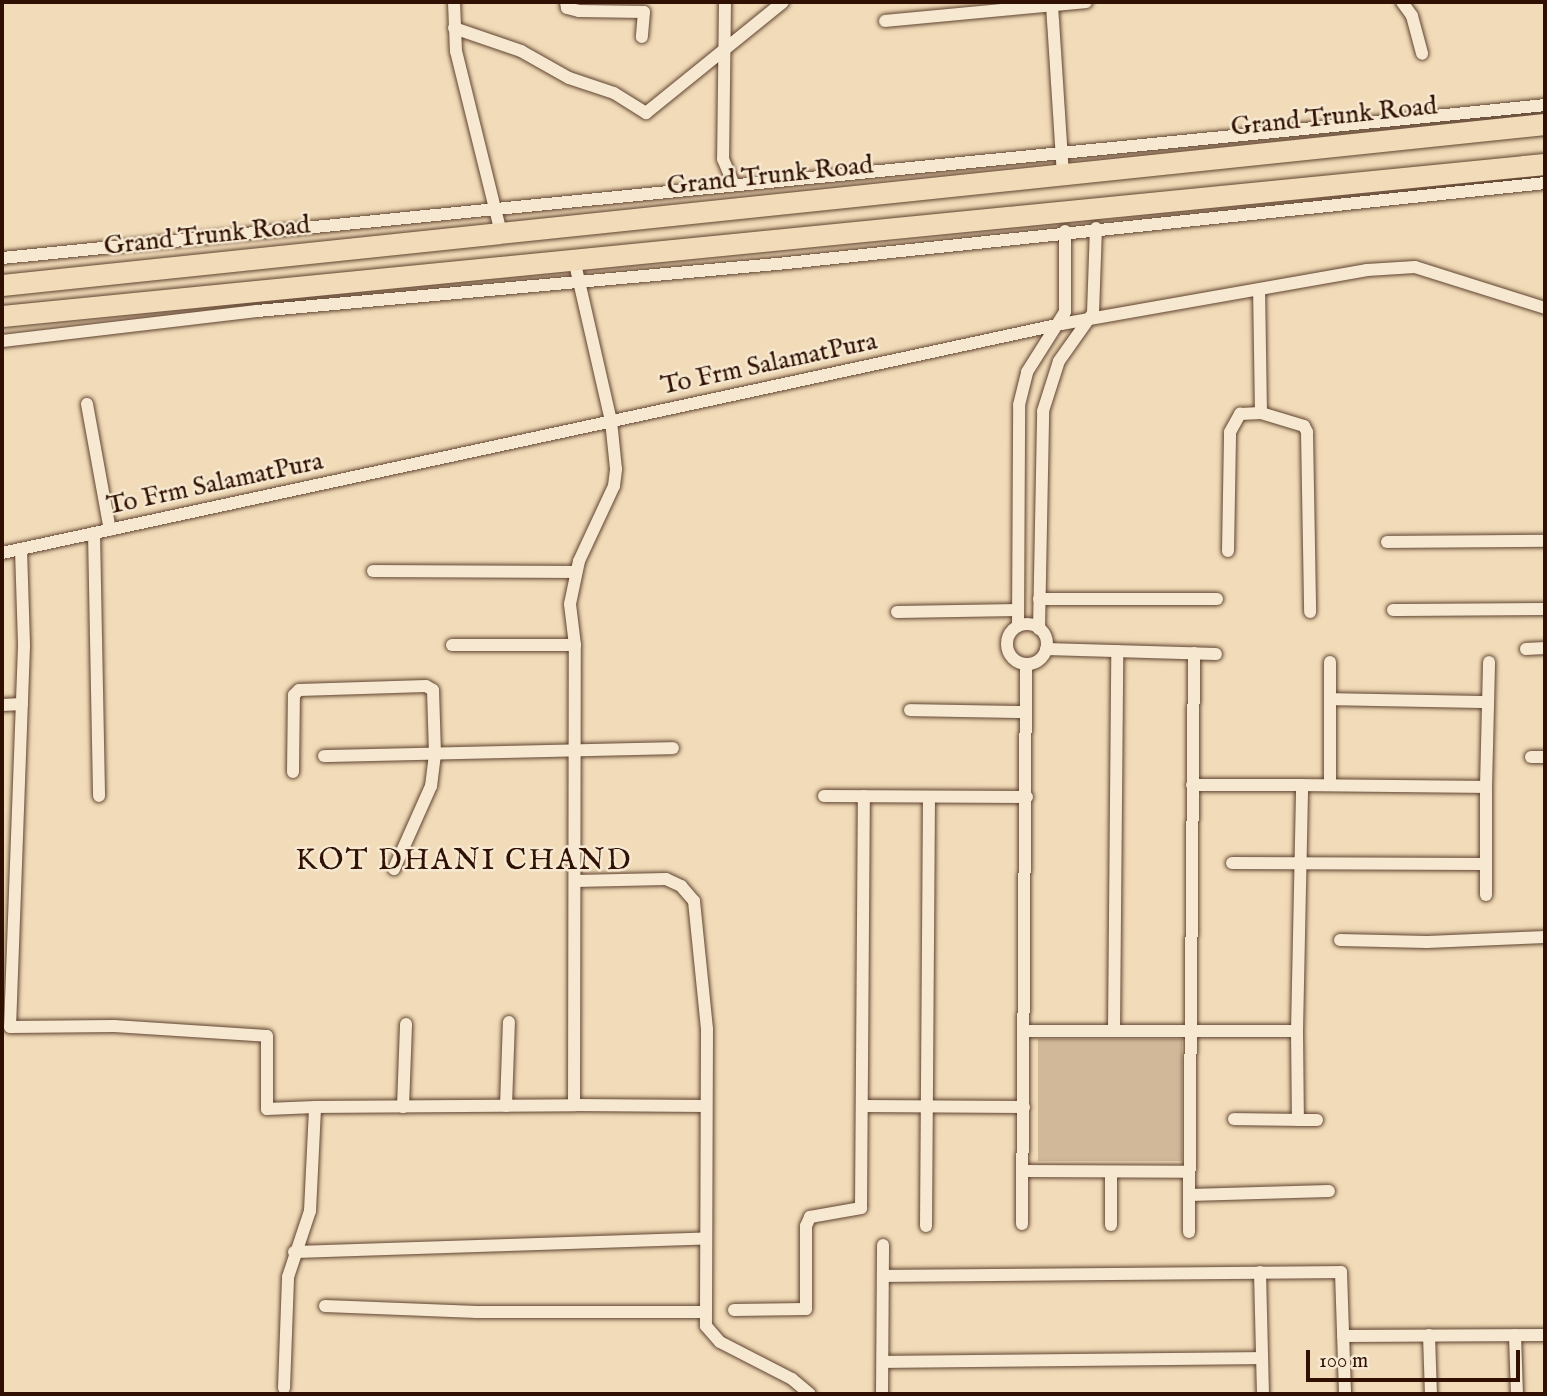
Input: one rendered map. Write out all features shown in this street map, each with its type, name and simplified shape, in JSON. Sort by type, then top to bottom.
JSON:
[{"type":"highway","name":"Grand Trunk Road","points":[[2,285],[830,198],[1062,163],[1545,124]]},
{"type":"highway","points":[[2,316],[256,301],[574,260],[1545,164]]},
{"type":"highway","points":[[830,198],[836,235]]},
{"type":"street","points":[[454,2],[456,51],[499,210],[501,233]]},
{"type":"street","points":[[566,2],[567,8],[579,10],[644,7],[642,37]]},
{"type":"street","points":[[725,2],[723,159],[734,185]]},
{"type":"street","points":[[454,28],[521,51],[569,78],[614,93],[646,113],[783,2]]},
{"type":"street","points":[[884,21],[1086,2]]},
{"type":"street","points":[[1402,2],[1412,16],[1422,54]]},
{"type":"street","points":[[1052,5],[1062,163]]},
{"type":"street","points":[[2,258],[776,181],[1062,163],[1545,105]]},
{"type":"street","points":[[776,181],[779,203]]},
{"type":"street","points":[[2,341],[256,301],[580,282],[787,263],[1065,231],[1545,183]]},
{"type":"street","points":[[1046,649],[1039,629],[1043,411],[1059,361],[1090,321],[1096,229]]},
{"type":"street","points":[[1046,649],[1039,660],[1026,664],[1014,659],[1007,648],[1009,634],[1018,626],[1019,404],[1027,372],[1061,324],[1065,301],[1065,231]]},
{"type":"street","points":[[784,240],[787,263]]},
{"type":"street","points":[[574,260],[616,452],[614,486],[595,520],[576,572],[570,604],[575,645],[575,1105]]},
{"type":"street","name":"To Frm SalamatPura","points":[[2,553],[1061,324],[1403,266],[1545,308]]},
{"type":"street","points":[[1259,290],[1261,412]]},
{"type":"street","points":[[87,404],[110,530]]},
{"type":"street","points":[[1228,551],[1230,432],[1240,414],[1261,412],[1304,426],[1307,432],[1310,612]]},
{"type":"street","points":[[94,533],[99,796]]},
{"type":"street","points":[[1387,542],[1545,541]]},
{"type":"street","points":[[21,549],[22,704],[10,1027],[114,1026],[267,1036],[267,1109],[706,1106]]},
{"type":"street","points":[[373,571],[576,572]]},
{"type":"street","points":[[1040,599],[1217,599]]},
{"type":"street","points":[[1393,610],[1545,609]]},
{"type":"street","points":[[897,611],[1018,610]]},
{"type":"street","points":[[1018,626],[1039,629]]},
{"type":"street","points":[[452,645],[575,645]]},
{"type":"street","points":[[1525,649],[1545,648]]},
{"type":"street","points":[[1046,649],[1216,654]]},
{"type":"street","points":[[1114,1030],[1117,651]]},
{"type":"street","points":[[1189,1232],[1188,1031],[1194,653]]},
{"type":"street","points":[[1329,785],[1331,662]]},
{"type":"street","points":[[1486,895],[1489,662]]},
{"type":"street","points":[[1023,1224],[1026,664]]},
{"type":"street","points":[[293,772],[294,695],[299,690],[426,686],[433,690],[435,754],[431,786],[394,869]]},
{"type":"street","points":[[1330,699],[1488,702]]},
{"type":"street","points":[[2,705],[22,704]]},
{"type":"street","points":[[910,710],[1026,712]]},
{"type":"street","points":[[324,756],[673,748]]},
{"type":"street","points":[[1531,757],[1545,757]]},
{"type":"street","points":[[1192,785],[1486,787]]},
{"type":"street","points":[[1298,1120],[1302,785]]},
{"type":"street","points":[[824,796],[1027,797]]},
{"type":"street","points":[[734,1310],[806,1309],[806,1226],[810,1217],[853,1213],[861,1208],[864,796]]},
{"type":"street","points":[[926,1226],[929,797]]},
{"type":"street","points":[[1232,863],[1486,864]]},
{"type":"street","points":[[575,881],[666,879],[689,892],[694,901],[707,1028],[706,1326],[720,1342],[792,1379],[810,1394]]},
{"type":"street","points":[[1340,940],[1427,942],[1545,937]]},
{"type":"street","points":[[506,1106],[509,1022]]},
{"type":"street","points":[[403,1107],[406,1024]]},
{"type":"street","points":[[1024,1031],[1297,1031]]},
{"type":"street","points":[[863,1106],[1024,1107]]},
{"type":"street","points":[[284,1388],[288,1277],[294,1252],[310,1211],[314,1107]]},
{"type":"street","points":[[1234,1119],[1317,1120]]},
{"type":"street","points":[[1024,1171],[1189,1172]]},
{"type":"street","points":[[1111,1172],[1111,1225]]},
{"type":"street","points":[[1189,1195],[1329,1191]]},
{"type":"street","points":[[294,1252],[706,1238]]},
{"type":"street","points":[[883,1245],[883,1394]]},
{"type":"street","points":[[1260,1272],[1263,1394]]},
{"type":"street","points":[[883,1276],[1341,1272],[1345,1394]]},
{"type":"street","points":[[326,1306],[477,1312],[705,1312]]},
{"type":"street","points":[[1429,1335],[1431,1394]]},
{"type":"street","points":[[1515,1335],[1517,1394]]},
{"type":"street","points":[[1343,1336],[1545,1335]]},
{"type":"street","points":[[883,1362],[1262,1358]]},
{"type":"shaded area","points":[[1038,1039],[1182,1039],[1182,1161],[1038,1161]]},
{"type":"district","name":"KOT DHANI CHAND","points":[[464,861]]}]
